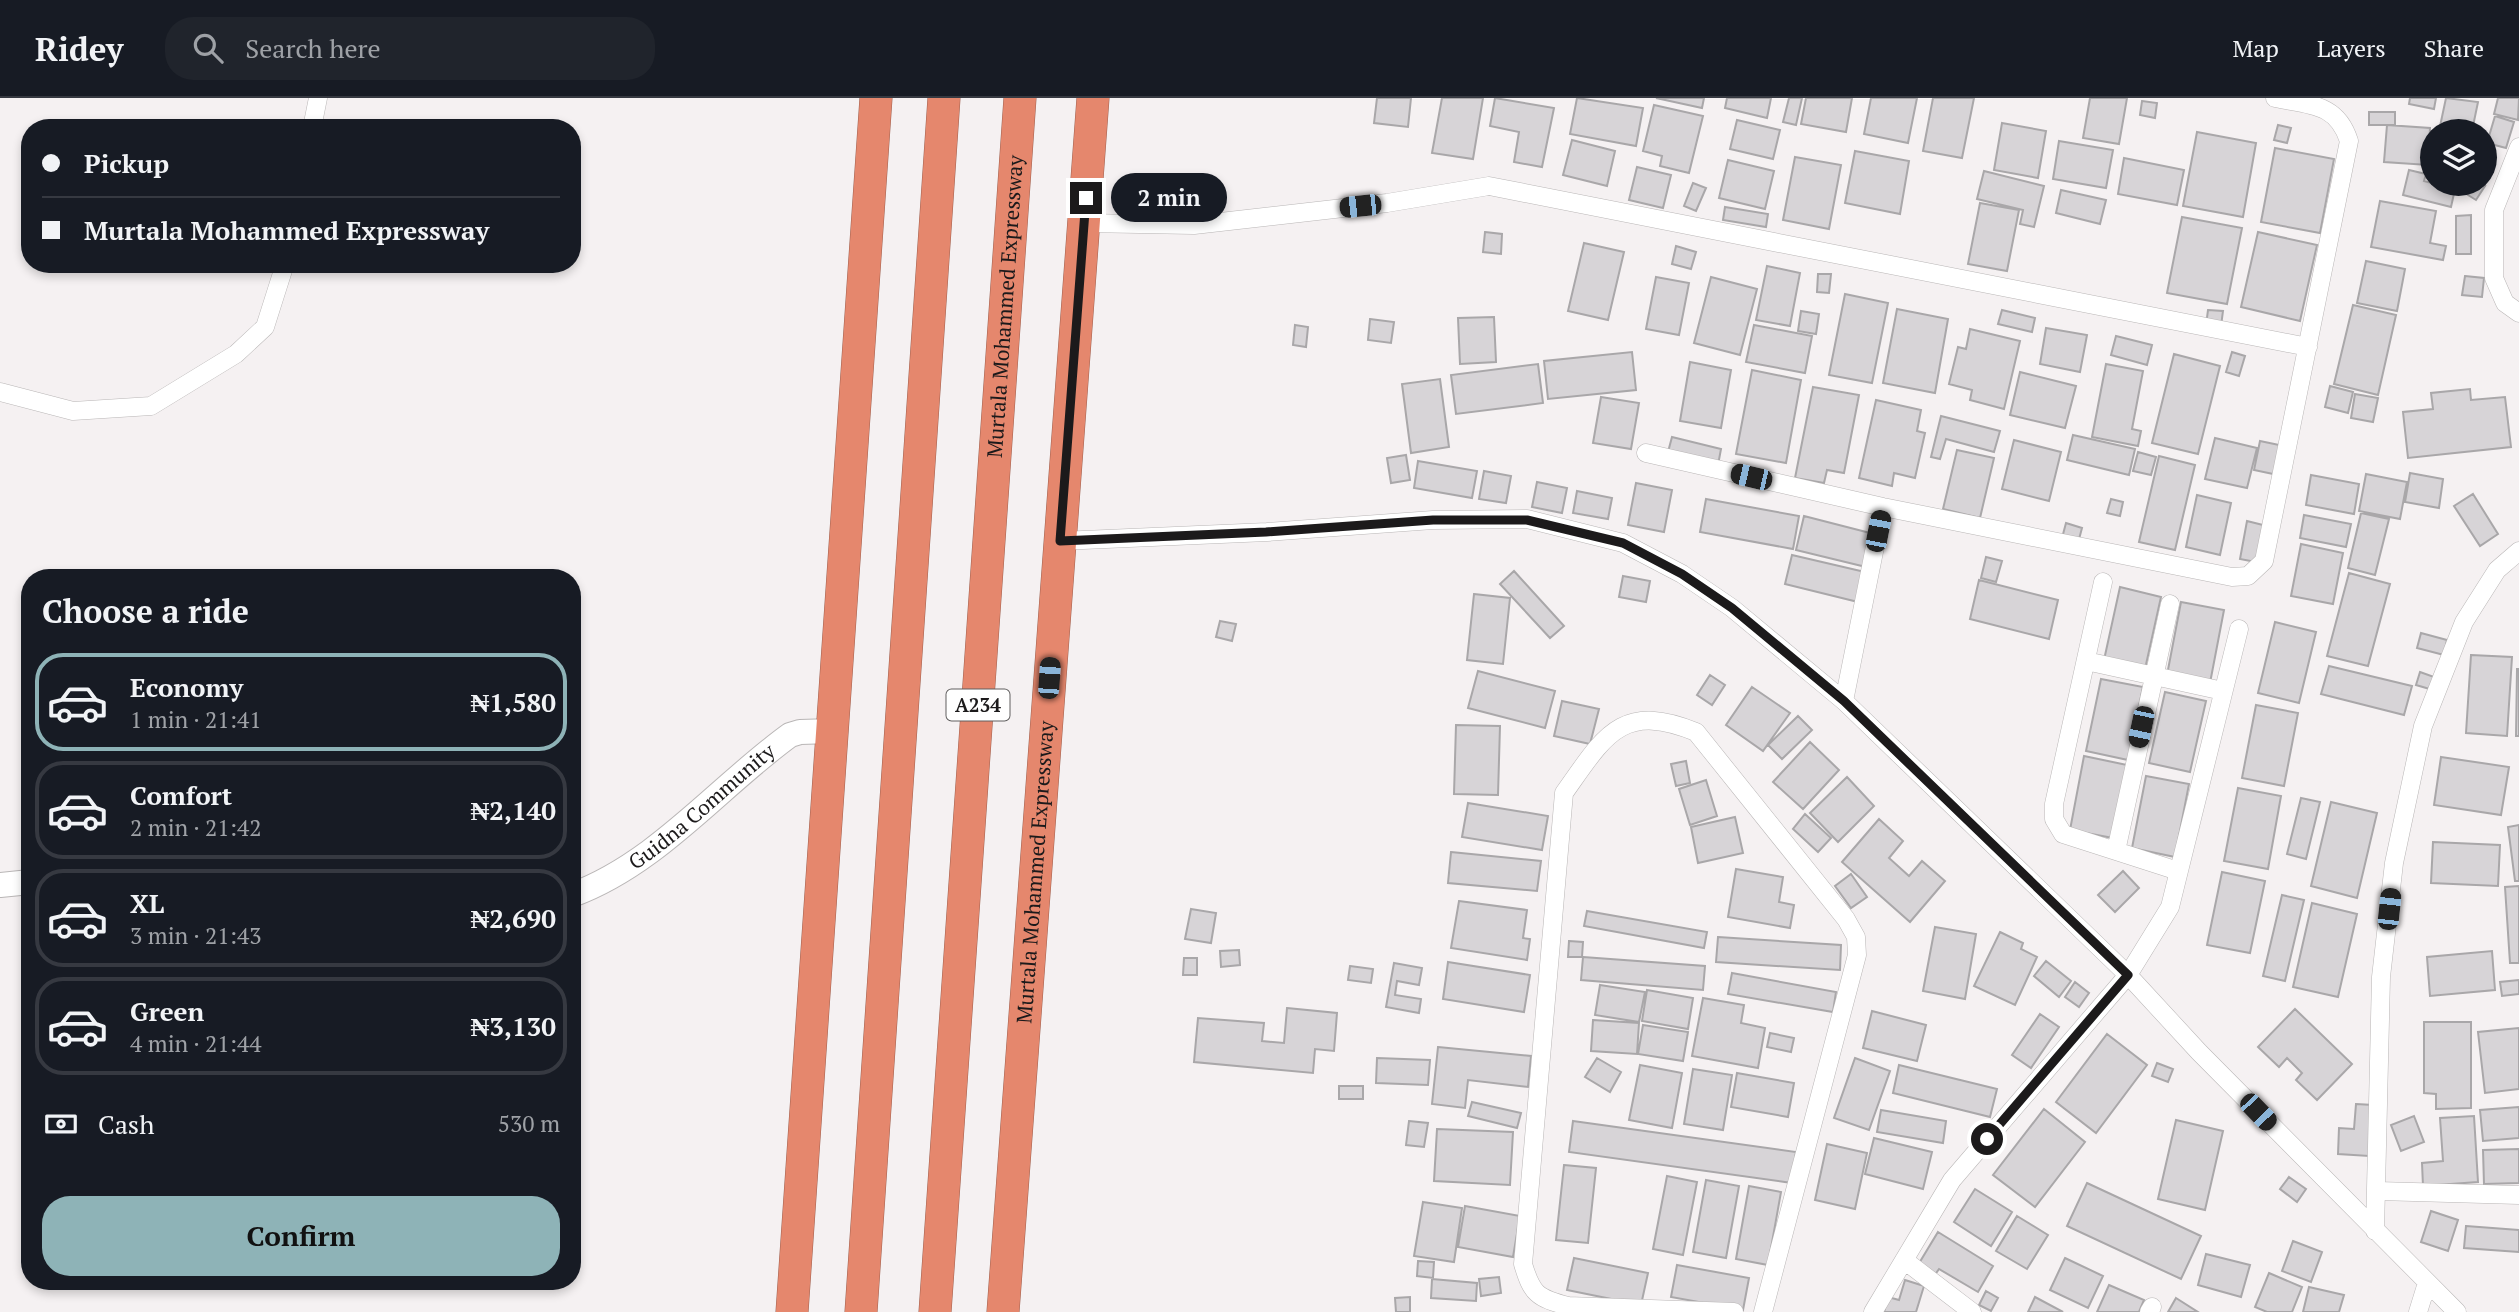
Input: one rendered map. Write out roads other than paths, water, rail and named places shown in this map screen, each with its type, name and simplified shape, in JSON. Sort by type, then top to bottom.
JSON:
[{"type":"highway","points":[[792,1312],[876,98]]},
{"type":"highway","points":[[861,1312],[944,98]]},
{"type":"highway","name":"Murtala Mohammed Expressway","points":[[935,1312],[1020,98]]},
{"type":"highway","name":"Murtala Mohammed Expressway","points":[[1003,1312],[1093,98]]},
{"type":"street","points":[[314,119],[318,98]]},
{"type":"street","points":[[1646,453],[1883,507],[2232,577],[2248,576],[2264,561],[2348,141],[2343,124],[2326,108],[2275,98]]},
{"type":"street","points":[[2519,147],[2494,210],[2494,278],[2505,303],[2519,313]]},
{"type":"street","points":[[1084,223],[1194,225],[1387,203],[1489,186],[2308,347]]},
{"type":"street","points":[[0,392],[73,411],[151,406],[236,354],[265,327],[282,273]]},
{"type":"street","points":[[1844,701],[1883,507]]},
{"type":"street","points":[[1060,541],[1266,532],[1433,520],[1527,520],[1623,543],[1682,574],[1732,608],[1844,701],[2128,975],[2199,1052],[2456,1312]]},
{"type":"street","points":[[2375,1231],[2378,1191],[2376,1084],[2381,977],[2394,863],[2420,739],[2463,622],[2497,570],[2519,551]]},
{"type":"street","points":[[2103,582],[2054,804],[2054,819],[2063,834],[2178,871]]},
{"type":"street","points":[[2116,851],[2170,604]]},
{"type":"street","points":[[1873,1312],[1952,1180],[2128,975],[2169,907],[2239,629]]},
{"type":"street","points":[[2085,661],[2223,691]]},
{"type":"street","points":[[1734,1312],[1567,1309],[1548,1301],[1530,1288],[1523,1264],[1564,793],[1609,733],[1636,720],[1667,720],[1696,732],[1846,919],[1856,937],[1857,955],[1763,1312]]},
{"type":"street","name":"Guidna Community","points":[[581,892],[597,886],[665,839],[790,736],[800,732],[832,731]]},
{"type":"street","points":[[0,885],[21,882]]},
{"type":"street","points":[[2378,1191],[2519,1195]]},
{"type":"street","points":[[1904,1260],[1972,1312]]},
{"type":"street","points":[[2418,1312],[2427,1283]]}]
